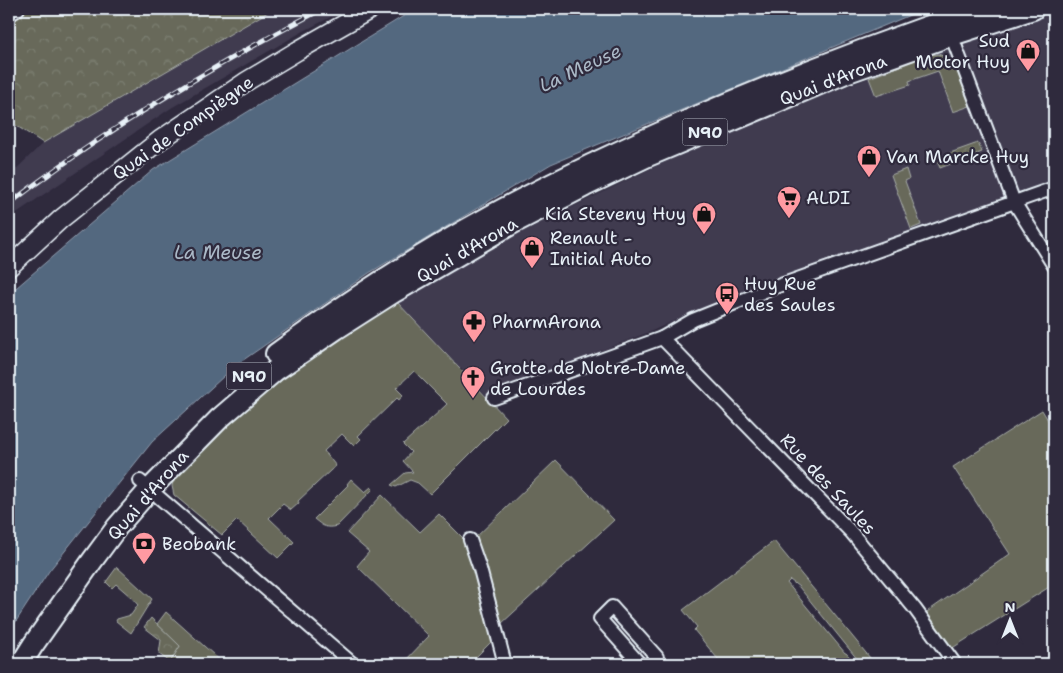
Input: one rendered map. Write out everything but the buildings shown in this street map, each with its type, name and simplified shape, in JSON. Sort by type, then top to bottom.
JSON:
[{"type":"main road","name":"Quai de Compiègne","points":[[9,267],[61,219],[160,140],[264,71],[372,9]]},
{"type":"main road","name":"Quai d'Arona","points":[[949,28],[978,9]]},
{"type":"main road","name":"Quai d'Arona","points":[[21,664],[145,485],[185,434],[263,364],[336,311],[416,259],[485,219],[563,178],[754,91],[833,61],[949,28],[1032,9]]},
{"type":"main road","name":"Quai d'Arona","points":[[9,658],[21,638],[124,498],[145,485]]},
{"type":"street","points":[[9,15],[18,9]]},
{"type":"street","points":[[949,28],[1014,202],[1054,266]]},
{"type":"street","points":[[494,398],[662,338],[692,320],[775,287],[1054,188]]},
{"type":"street","name":"Rue des Saules","points":[[662,338],[851,532],[915,609],[954,664]]},
{"type":"street","points":[[145,485],[353,664]]},
{"type":"street","points":[[470,540],[480,569],[505,664]]},
{"type":"street","points":[[640,664],[600,619],[612,607],[657,657],[649,664]]},
{"type":"shaded area","points":[[273,9],[346,9],[300,33],[171,108],[9,218],[9,176],[43,143]]},
{"type":"shaded area","points":[[1054,13],[1054,180],[693,312],[652,331],[486,395],[397,302],[495,245],[691,149],[869,78]]},
{"type":"green space","points":[[22,9],[273,9],[43,143],[9,121],[9,18]]},
{"type":"green space","points":[[938,54],[948,58],[955,65],[970,106],[953,112],[938,71],[909,81],[910,85],[876,96],[869,78],[929,55]]},
{"type":"green space","points":[[978,143],[982,152],[940,168],[936,158]]},
{"type":"green space","points":[[906,169],[909,179],[905,181],[921,225],[911,229],[891,175]]},
{"type":"green space","points":[[397,302],[506,418],[430,494],[418,483],[410,480],[396,487],[391,485],[405,473],[413,472],[403,461],[411,452],[403,444],[447,404],[414,371],[396,388],[403,395],[399,400],[397,398],[358,436],[361,439],[354,446],[342,434],[324,451],[336,466],[298,501],[299,503],[291,510],[283,504],[269,518],[294,542],[278,558],[237,520],[222,535],[174,495],[172,486],[175,474],[251,402],[314,353]]},
{"type":"green space","points":[[1042,410],[1054,430],[1054,584],[946,652],[921,616],[1010,554],[953,467]]},
{"type":"green space","points":[[556,460],[614,520],[501,624],[474,539]]},
{"type":"green space","points":[[351,479],[365,492],[371,487],[373,489],[337,526],[324,526],[314,519],[348,485]]},
{"type":"green space","points":[[382,495],[420,532],[439,514],[466,541],[494,639],[469,664],[406,664],[404,662],[429,636],[357,566],[369,552],[347,533]]},
{"type":"green space","points":[[774,541],[875,664],[860,664],[799,587],[790,580],[787,583],[856,664],[722,664],[694,630],[697,627],[683,610]]},
{"type":"green space","points":[[117,567],[152,599],[131,633],[116,621],[131,615],[138,605],[116,584],[112,588],[106,582]]},
{"type":"green space","points":[[166,612],[224,664],[169,664],[180,646],[157,624]]},
{"type":"green space","points":[[151,618],[180,646],[170,662],[159,654],[161,640],[144,627]]},
{"type":"water","name":"La Meuse","points":[[415,9],[929,9],[910,15],[551,164],[369,273],[236,365],[152,442],[49,571],[9,632],[9,294],[153,170]]},
{"type":"railway","points":[[9,204],[122,124],[201,76],[322,9]]},
{"type":"place","name":"Sud Motor Huy","points":[[1028,72]]},
{"type":"place","name":"Van Marcke Huy","points":[[869,178]]},
{"type":"place","name":"ALDI","points":[[789,219]]},
{"type":"place","name":"Kia Steveny Huy","points":[[704,235]]},
{"type":"place","name":"Renault - Initial Auto","points":[[532,269]]},
{"type":"place","name":"Huy Rue des Saules","points":[[727,315]]},
{"type":"place","name":"PharmArona","points":[[474,343]]},
{"type":"place","name":"Grotte de Notre-Dame de Lourdes","points":[[473,399]]},
{"type":"place","name":"Beobank","points":[[144,565]]}]
